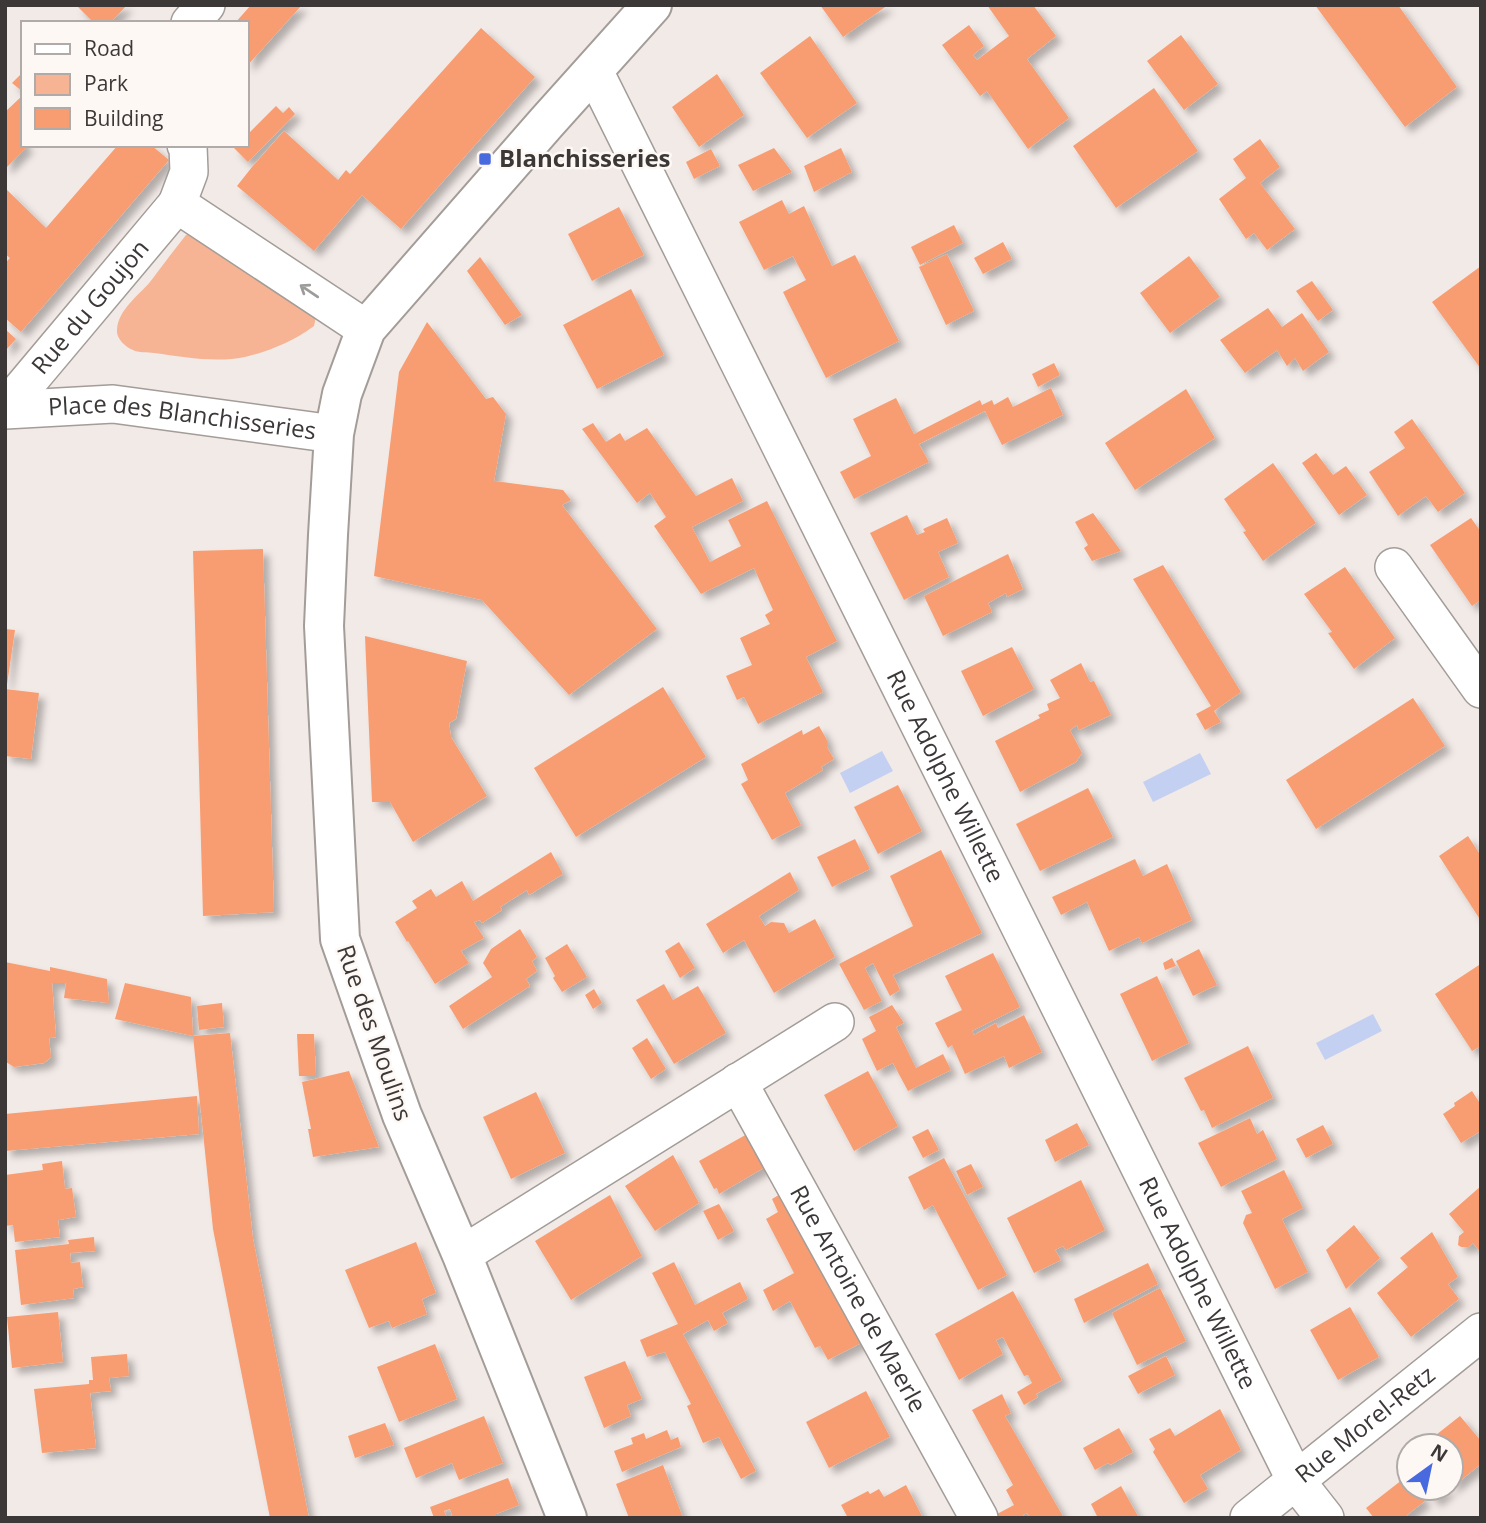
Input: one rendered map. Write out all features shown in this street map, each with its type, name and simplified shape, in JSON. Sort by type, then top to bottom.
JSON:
[{"type":"street","points":[[192,21],[206,5]]},
{"type":"street","points":[[177,204],[366,329],[652,5]]},
{"type":"street","name":"Rue Adolphe Willette","points":[[594,71],[1296,1481],[1325,1518]]},
{"type":"street","name":"Rue du Goujon","points":[[5,410],[177,204],[188,172],[188,147]]},
{"type":"street","name":"Place des Blanchisseries","points":[[5,410],[113,404],[334,433],[342,394],[366,329]]},
{"type":"street","name":"Rue des Moulins","points":[[334,433],[324,626],[340,939],[402,1115],[566,1518]]},
{"type":"street","points":[[1394,567],[1481,689]]},
{"type":"street","points":[[461,1255],[835,1022]]},
{"type":"street","name":"Rue Antoine de Maerle","points":[[738,1082],[979,1518]]},
{"type":"street","name":"Rue Morel-Retz","points":[[1249,1518],[1481,1332]]},
{"type":"green space","points":[[193,234],[317,312],[314,326],[273,349],[234,359],[188,358],[138,352],[127,347],[117,333],[121,316],[186,235]]},
{"type":"water","points":[[882,751],[893,771],[850,793],[840,773]]},
{"type":"water","points":[[1200,753],[1211,774],[1153,802],[1143,782]]},
{"type":"water","points":[[1373,1014],[1382,1031],[1325,1060],[1316,1043]]},
{"type":"building","points":[[76,5],[127,5],[112,21],[92,21]]},
{"type":"building","points":[[251,5],[302,5],[248,65],[248,21],[237,21]]},
{"type":"building","points":[[820,5],[888,5],[843,37]]},
{"type":"building","points":[[987,5],[1033,5],[1056,36],[1027,59],[1069,118],[1028,149],[987,91],[980,96],[942,45],[969,25],[984,46],[973,55],[977,60],[1009,36]]},
{"type":"building","points":[[1315,5],[1398,5],[1457,87],[1405,127]]},
{"type":"building","points":[[481,28],[535,77],[401,229],[362,195],[314,251],[237,186],[284,131],[338,180],[346,170],[350,174]]},
{"type":"building","points":[[1181,35],[1218,84],[1184,110],[1147,61]]},
{"type":"building","points":[[810,36],[857,103],[807,138],[760,73]]},
{"type":"building","points":[[21,74],[21,90],[12,83]]},
{"type":"building","points":[[717,74],[744,115],[699,147],[672,107]]},
{"type":"building","points":[[1154,88],[1198,151],[1116,208],[1073,146]]},
{"type":"building","points":[[21,97],[21,147],[27,147],[5,169],[5,112]]},
{"type":"building","points":[[276,106],[283,113],[289,107],[295,114],[248,162],[234,148],[248,147],[248,134]]},
{"type":"building","points":[[1260,139],[1280,167],[1260,183],[1295,229],[1267,250],[1254,233],[1246,239],[1219,199],[1246,178],[1233,159]]},
{"type":"building","points":[[116,147],[153,147],[169,160],[21,332],[5,318],[5,263],[10,258],[5,254],[5,188],[46,228]]},
{"type":"building","points":[[774,148],[792,172],[753,191],[738,165]]},
{"type":"building","points":[[841,148],[852,172],[814,192],[804,166]]},
{"type":"building","points":[[711,149],[720,166],[694,179],[686,162]]},
{"type":"building","points":[[782,200],[789,214],[804,206],[832,266],[855,255],[899,341],[826,378],[783,292],[806,280],[793,256],[764,270],[739,222]]},
{"type":"building","points":[[619,207],[644,255],[592,281],[568,234]]},
{"type":"building","points":[[954,225],[963,243],[920,265],[911,247]]},
{"type":"building","points":[[1003,242],[1012,259],[983,274],[974,258]]},
{"type":"building","points":[[947,254],[974,311],[946,325],[919,267]]},
{"type":"building","points":[[1189,256],[1220,297],[1170,333],[1140,293]]},
{"type":"building","points":[[480,257],[522,315],[505,325],[467,271]]},
{"type":"building","points":[[1481,266],[1481,369],[1432,302]]},
{"type":"building","points":[[1312,281],[1333,310],[1318,321],[1296,291]]},
{"type":"building","points":[[631,289],[664,355],[597,389],[563,325]]},
{"type":"building","points":[[1268,308],[1282,327],[1302,313],[1329,352],[1303,371],[1295,358],[1287,366],[1277,350],[1245,373],[1220,340]]},
{"type":"building","points":[[427,322],[486,399],[493,397],[506,414],[494,481],[563,490],[571,500],[562,505],[657,629],[569,695],[482,600],[374,576],[399,372]]},
{"type":"building","points":[[5,329],[16,339],[5,351]]},
{"type":"building","points":[[1054,363],[1060,375],[1038,387],[1032,374]]},
{"type":"building","points":[[1051,388],[1063,415],[1002,445],[985,411],[919,444],[929,462],[854,499],[840,472],[871,456],[853,419],[896,398],[914,434],[980,400],[982,405],[992,400],[994,405],[1008,397],[1013,407]]},
{"type":"building","points":[[1186,389],[1215,438],[1135,490],[1105,443]]},
{"type":"building","points":[[1412,419],[1465,493],[1438,512],[1426,496],[1398,516],[1369,472],[1405,448],[1394,432]]},
{"type":"building","points":[[593,423],[606,442],[620,433],[625,441],[647,428],[696,496],[732,478],[743,501],[692,527],[710,562],[741,546],[728,520],[767,501],[837,641],[806,657],[823,692],[758,724],[744,697],[737,700],[726,676],[752,665],[740,638],[770,624],[765,615],[773,610],[754,568],[701,594],[654,526],[666,517],[650,493],[637,503],[582,429]]},
{"type":"building","points":[[1316,453],[1333,475],[1346,466],[1367,495],[1339,515],[1302,463]]},
{"type":"building","points":[[1273,463],[1316,523],[1263,561],[1224,499]]},
{"type":"building","points":[[1093,513],[1121,551],[1092,561],[1084,548],[1088,545],[1075,522]]},
{"type":"building","points":[[907,515],[917,535],[925,532],[923,529],[947,518],[958,543],[938,552],[949,577],[904,600],[870,533]]},
{"type":"building","points":[[1471,518],[1481,532],[1481,600],[1472,606],[1430,545]]},
{"type":"building","points":[[263,549],[274,912],[203,916],[193,551]]},
{"type":"building","points":[[1008,554],[1023,589],[1007,597],[1006,593],[988,603],[992,612],[943,636],[924,596]]},
{"type":"building","points":[[1163,565],[1241,692],[1214,711],[1221,722],[1205,730],[1196,714],[1211,706],[1133,579]]},
{"type":"building","points":[[1345,567],[1395,638],[1354,669],[1328,633],[1332,632],[1304,594]]},
{"type":"building","points":[[5,629],[15,630],[7,685],[5,685]]},
{"type":"building","points":[[365,636],[467,661],[456,719],[449,723],[451,737],[487,796],[413,842],[390,802],[372,802]]},
{"type":"building","points":[[1012,647],[1034,689],[983,716],[961,671]]},
{"type":"building","points":[[1081,663],[1090,682],[1094,681],[1111,715],[1079,730],[1077,725],[1070,730],[1082,753],[1076,762],[1020,792],[995,741],[1040,718],[1038,715],[1049,710],[1047,704],[1060,698],[1050,680]]},
{"type":"building","points":[[663,687],[706,757],[576,837],[534,768]]},
{"type":"building","points":[[5,689],[39,693],[31,759],[5,756]]},
{"type":"building","points":[[1413,698],[1445,746],[1316,829],[1286,780]]},
{"type":"building","points":[[819,726],[834,759],[821,767],[823,770],[785,793],[801,825],[772,840],[741,784],[748,780],[741,764],[802,730],[803,735]]},
{"type":"building","points":[[898,785],[922,831],[878,854],[854,807]]},
{"type":"building","points":[[1088,788],[1113,837],[1040,871],[1016,824]]},
{"type":"building","points":[[1468,836],[1481,856],[1481,921],[1439,856]]},
{"type":"building","points":[[855,839],[870,869],[832,887],[817,857]]},
{"type":"building","points":[[941,850],[982,933],[893,975],[900,990],[890,996],[873,963],[865,968],[882,1001],[864,1010],[839,964],[913,926],[890,876]]},
{"type":"building","points":[[551,852],[563,874],[529,895],[527,890],[500,907],[502,910],[482,923],[480,920],[474,922],[484,938],[461,951],[469,963],[435,984],[395,922],[417,908],[412,901],[431,889],[436,897],[462,881],[473,901]]},
{"type":"building","points":[[1135,859],[1143,876],[1167,864],[1192,920],[1142,943],[1139,937],[1109,951],[1087,902],[1061,915],[1052,897]]},
{"type":"building","points":[[790,872],[799,890],[759,916],[765,926],[771,922],[784,923],[789,933],[815,919],[835,957],[774,993],[744,940],[723,953],[706,924]]},
{"type":"building","points":[[520,929],[537,957],[532,961],[537,971],[526,979],[530,986],[463,1029],[449,1006],[492,977],[483,963],[491,949]]},
{"type":"building","points":[[679,942],[695,968],[680,978],[665,951]]},
{"type":"building","points":[[567,944],[587,977],[562,992],[545,958]]},
{"type":"building","points":[[1199,949],[1217,985],[1193,996],[1176,961]]},
{"type":"building","points":[[993,953],[1020,1007],[972,1031],[974,1035],[996,1023],[998,1028],[1024,1015],[1042,1052],[1009,1068],[1004,1056],[965,1074],[952,1045],[948,1048],[935,1023],[962,1010],[945,976]]},
{"type":"building","points":[[1172,958],[1176,966],[1165,970],[1163,963]]},
{"type":"building","points":[[5,962],[50,971],[50,967],[107,979],[109,1003],[64,998],[66,983],[52,983],[56,1037],[49,1038],[51,1057],[44,1063],[14,1067],[6,1062],[5,1053]]},
{"type":"building","points":[[1479,965],[1481,1046],[1472,1051],[1435,994]]},
{"type":"building","points":[[1157,976],[1189,1043],[1152,1061],[1120,994]]},
{"type":"building","points":[[125,983],[191,997],[193,1036],[115,1019]]},
{"type":"building","points":[[664,984],[673,1000],[698,986],[726,1033],[674,1064],[636,1000]]},
{"type":"building","points":[[594,989],[602,1003],[593,1009],[585,995]]},
{"type":"building","points":[[222,1003],[224,1027],[199,1030],[197,1006]]},
{"type":"building","points":[[892,1005],[904,1023],[896,1027],[916,1068],[943,1054],[951,1070],[908,1091],[893,1063],[877,1071],[862,1039],[876,1031],[869,1017]]},
{"type":"building","points":[[230,1033],[253,1239],[309,1518],[270,1518],[213,1229],[193,1036]]},
{"type":"building","points":[[297,1034],[314,1034],[316,1076],[299,1076]]},
{"type":"building","points":[[647,1038],[666,1069],[651,1079],[632,1048]]},
{"type":"building","points":[[1248,1046],[1273,1098],[1212,1128],[1184,1078]]},
{"type":"building","points":[[349,1071],[379,1147],[313,1157],[302,1082]]},
{"type":"building","points":[[868,1071],[898,1126],[854,1151],[824,1095]]},
{"type":"building","points":[[1472,1091],[1481,1105],[1481,1131],[1461,1143],[1443,1114]]},
{"type":"building","points":[[536,1092],[565,1153],[511,1179],[483,1117]]},
{"type":"building","points":[[197,1096],[199,1134],[5,1151],[5,1114]]},
{"type":"building","points":[[1250,1118],[1257,1134],[1263,1130],[1277,1159],[1221,1187],[1198,1143]]},
{"type":"building","points":[[1077,1123],[1089,1145],[1055,1162],[1045,1140]]},
{"type":"building","points":[[1323,1125],[1333,1144],[1306,1158],[1296,1139]]},
{"type":"building","points":[[928,1129],[939,1150],[923,1158],[912,1137]]},
{"type":"building","points":[[749,1133],[767,1166],[719,1194],[699,1161]]},
{"type":"building","points":[[673,1155],[699,1203],[655,1231],[625,1186]]},
{"type":"building","points":[[944,1158],[1007,1275],[978,1290],[933,1205],[924,1210],[908,1177]]},
{"type":"building","points":[[62,1161],[65,1189],[72,1188],[76,1217],[58,1220],[60,1237],[15,1242],[13,1225],[5,1226],[5,1175],[43,1170],[42,1164]]},
{"type":"building","points":[[971,1164],[983,1187],[967,1195],[956,1171]]},
{"type":"building","points":[[1284,1170],[1303,1208],[1282,1219],[1308,1272],[1275,1289],[1243,1223],[1246,1215],[1252,1213],[1241,1191]]},
{"type":"building","points":[[1081,1180],[1105,1230],[1066,1250],[1063,1246],[1055,1250],[1061,1260],[1034,1273],[1007,1218]]},
{"type":"building","points":[[1481,1186],[1481,1253],[1473,1243],[1469,1247],[1458,1245],[1459,1236],[1464,1232],[1449,1214]]},
{"type":"building","points":[[782,1193],[865,1341],[828,1360],[820,1346],[815,1348],[790,1301],[773,1311],[763,1290],[794,1273],[766,1219],[778,1212],[772,1199]]},
{"type":"building","points":[[610,1195],[642,1256],[571,1300],[535,1241]]},
{"type":"building","points":[[719,1204],[734,1231],[718,1240],[703,1211]]},
{"type":"building","points":[[1354,1225],[1380,1258],[1346,1289],[1326,1250]]},
{"type":"building","points":[[1432,1232],[1458,1277],[1448,1284],[1459,1299],[1411,1337],[1377,1293],[1408,1267],[1400,1258]]},
{"type":"building","points":[[94,1237],[95,1251],[70,1253],[71,1263],[80,1262],[83,1287],[73,1289],[74,1298],[21,1305],[15,1250],[69,1244],[68,1240]]},
{"type":"building","points":[[416,1242],[436,1293],[422,1299],[427,1314],[392,1328],[389,1321],[369,1328],[345,1270]]},
{"type":"building","points":[[674,1262],[695,1305],[740,1282],[748,1299],[722,1313],[728,1323],[714,1331],[708,1320],[683,1334],[756,1471],[741,1479],[719,1437],[703,1443],[687,1406],[691,1404],[665,1352],[647,1357],[640,1340],[678,1324],[652,1273]]},
{"type":"building","points":[[1148,1263],[1158,1284],[1084,1323],[1074,1299]]},
{"type":"building","points":[[1160,1288],[1186,1341],[1137,1365],[1112,1313]]},
{"type":"building","points":[[1013,1291],[1062,1380],[1036,1394],[1038,1397],[1024,1405],[1017,1392],[1032,1383],[1028,1375],[1024,1376],[1003,1337],[996,1340],[1003,1354],[959,1380],[935,1334]]},
{"type":"building","points":[[1350,1307],[1379,1357],[1338,1380],[1310,1330]]},
{"type":"building","points":[[58,1312],[63,1362],[12,1368],[7,1317]]},
{"type":"building","points":[[435,1344],[457,1399],[399,1422],[377,1367]]},
{"type":"building","points":[[127,1354],[129,1376],[109,1378],[111,1391],[90,1393],[96,1448],[42,1453],[34,1389],[89,1384],[89,1380],[93,1380],[91,1357]]},
{"type":"building","points":[[1166,1356],[1175,1375],[1138,1394],[1128,1376]]},
{"type":"building","points":[[625,1361],[642,1399],[627,1405],[631,1416],[604,1428],[584,1377]]},
{"type":"building","points":[[866,1391],[890,1437],[829,1468],[806,1422]]},
{"type":"building","points":[[1002,1394],[1011,1413],[1005,1416],[1064,1518],[1030,1518],[1027,1513],[1023,1515],[1024,1518],[999,1518],[997,1514],[1014,1505],[1006,1490],[1013,1485],[972,1410]]},
{"type":"building","points":[[1220,1409],[1241,1450],[1200,1475],[1208,1489],[1184,1503],[1153,1452],[1155,1449],[1149,1439],[1170,1428],[1175,1436]]},
{"type":"building","points":[[484,1416],[503,1463],[459,1480],[452,1463],[416,1478],[404,1448]]},
{"type":"building","points":[[1460,1416],[1481,1441],[1481,1464],[1465,1477],[1465,1432],[1440,1432]]},
{"type":"building","points":[[385,1423],[394,1445],[355,1458],[348,1436]]},
{"type":"building","points":[[1119,1428],[1133,1452],[1095,1470],[1083,1448]]},
{"type":"building","points":[[667,1430],[671,1440],[678,1437],[681,1447],[622,1472],[614,1451],[633,1444],[631,1438],[644,1433],[646,1439]]},
{"type":"building","points":[[663,1465],[683,1518],[629,1518],[616,1484]]},
{"type":"building","points":[[508,1478],[519,1505],[496,1514],[496,1518],[453,1518],[450,1509],[444,1511],[447,1518],[434,1518],[430,1507]]},
{"type":"building","points":[[906,1485],[923,1518],[848,1518],[841,1505],[868,1491],[870,1494],[879,1489],[884,1497]]},
{"type":"building","points":[[1395,1485],[1395,1502],[1424,1502],[1407,1515],[1409,1518],[1374,1518],[1366,1508]]},
{"type":"building","points":[[1121,1486],[1139,1518],[1098,1518],[1091,1504]]},
{"type":"place","name":"Blanchisseries","points":[[485,159]]}]
